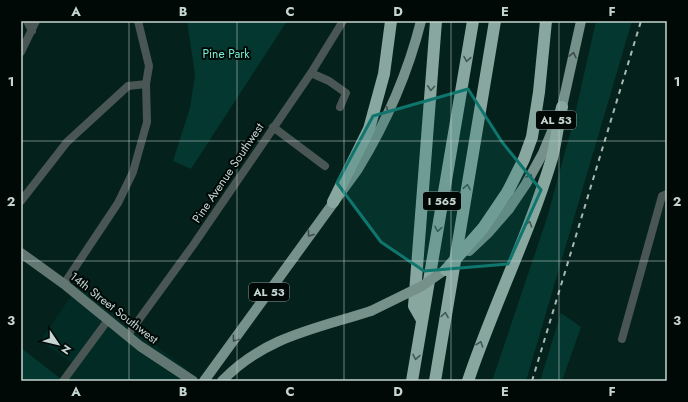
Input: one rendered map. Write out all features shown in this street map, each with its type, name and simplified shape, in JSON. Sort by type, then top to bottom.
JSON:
[{"type":"highway","points":[[333,202],[369,130],[384,74],[391,21]]},
{"type":"highway","points":[[422,320],[414,306],[436,21]]},
{"type":"highway","name":"I 565","points":[[412,381],[473,21]]},
{"type":"highway","name":"I 565","points":[[435,381],[495,21]]},
{"type":"highway","points":[[446,270],[483,228],[508,191],[524,159],[532,137],[539,92],[546,21]]},
{"type":"highway","points":[[468,381],[485,330],[521,246],[549,165],[562,107]]},
{"type":"main road","name":"AL 53","points":[[204,381],[358,169],[374,142],[400,86],[421,21]]},
{"type":"main road","name":"AL 53","points":[[222,381],[252,355],[276,342],[302,331],[371,311],[422,286],[446,270],[488,232],[509,209],[526,184],[543,152],[562,107],[581,21]]},
{"type":"street","points":[[27,21],[32,31]]},
{"type":"street","points":[[21,52],[36,21]]},
{"type":"street","points":[[64,284],[118,203],[134,172],[147,122],[146,84],[148,66],[138,21]]},
{"type":"street","name":"Pine Avenue Southwest","points":[[127,336],[194,244],[311,73],[343,21]]},
{"type":"street","points":[[311,73],[329,81],[346,93],[340,107]]},
{"type":"street","points":[[21,201],[67,142],[128,86],[146,84]]},
{"type":"street","points":[[273,127],[325,166]]},
{"type":"street","points":[[622,339],[662,196],[667,194]]},
{"type":"street","name":"14th Street Southwest","points":[[21,253],[64,284],[140,346],[193,381]]},
{"type":"street","points":[[63,381],[108,320]]},
{"type":"highlighted area","points":[[468,89],[502,142],[541,190],[508,264],[424,271],[381,242],[337,183],[373,116]]},
{"type":"shaded area","points":[[78,286],[189,371],[188,381],[59,381],[72,363],[40,341]]},
{"type":"green space","name":"Pine Park","points":[[187,21],[287,21],[191,169],[173,161],[190,108],[195,75]]},
{"type":"green space","points":[[596,21],[632,21],[526,381],[492,381],[547,218],[574,119]]},
{"type":"green space","points":[[561,313],[581,327],[562,381],[540,381]]},
{"type":"green space","points":[[21,348],[61,379],[59,381],[21,381]]},
{"type":"railway","points":[[532,381],[641,21]]}]
